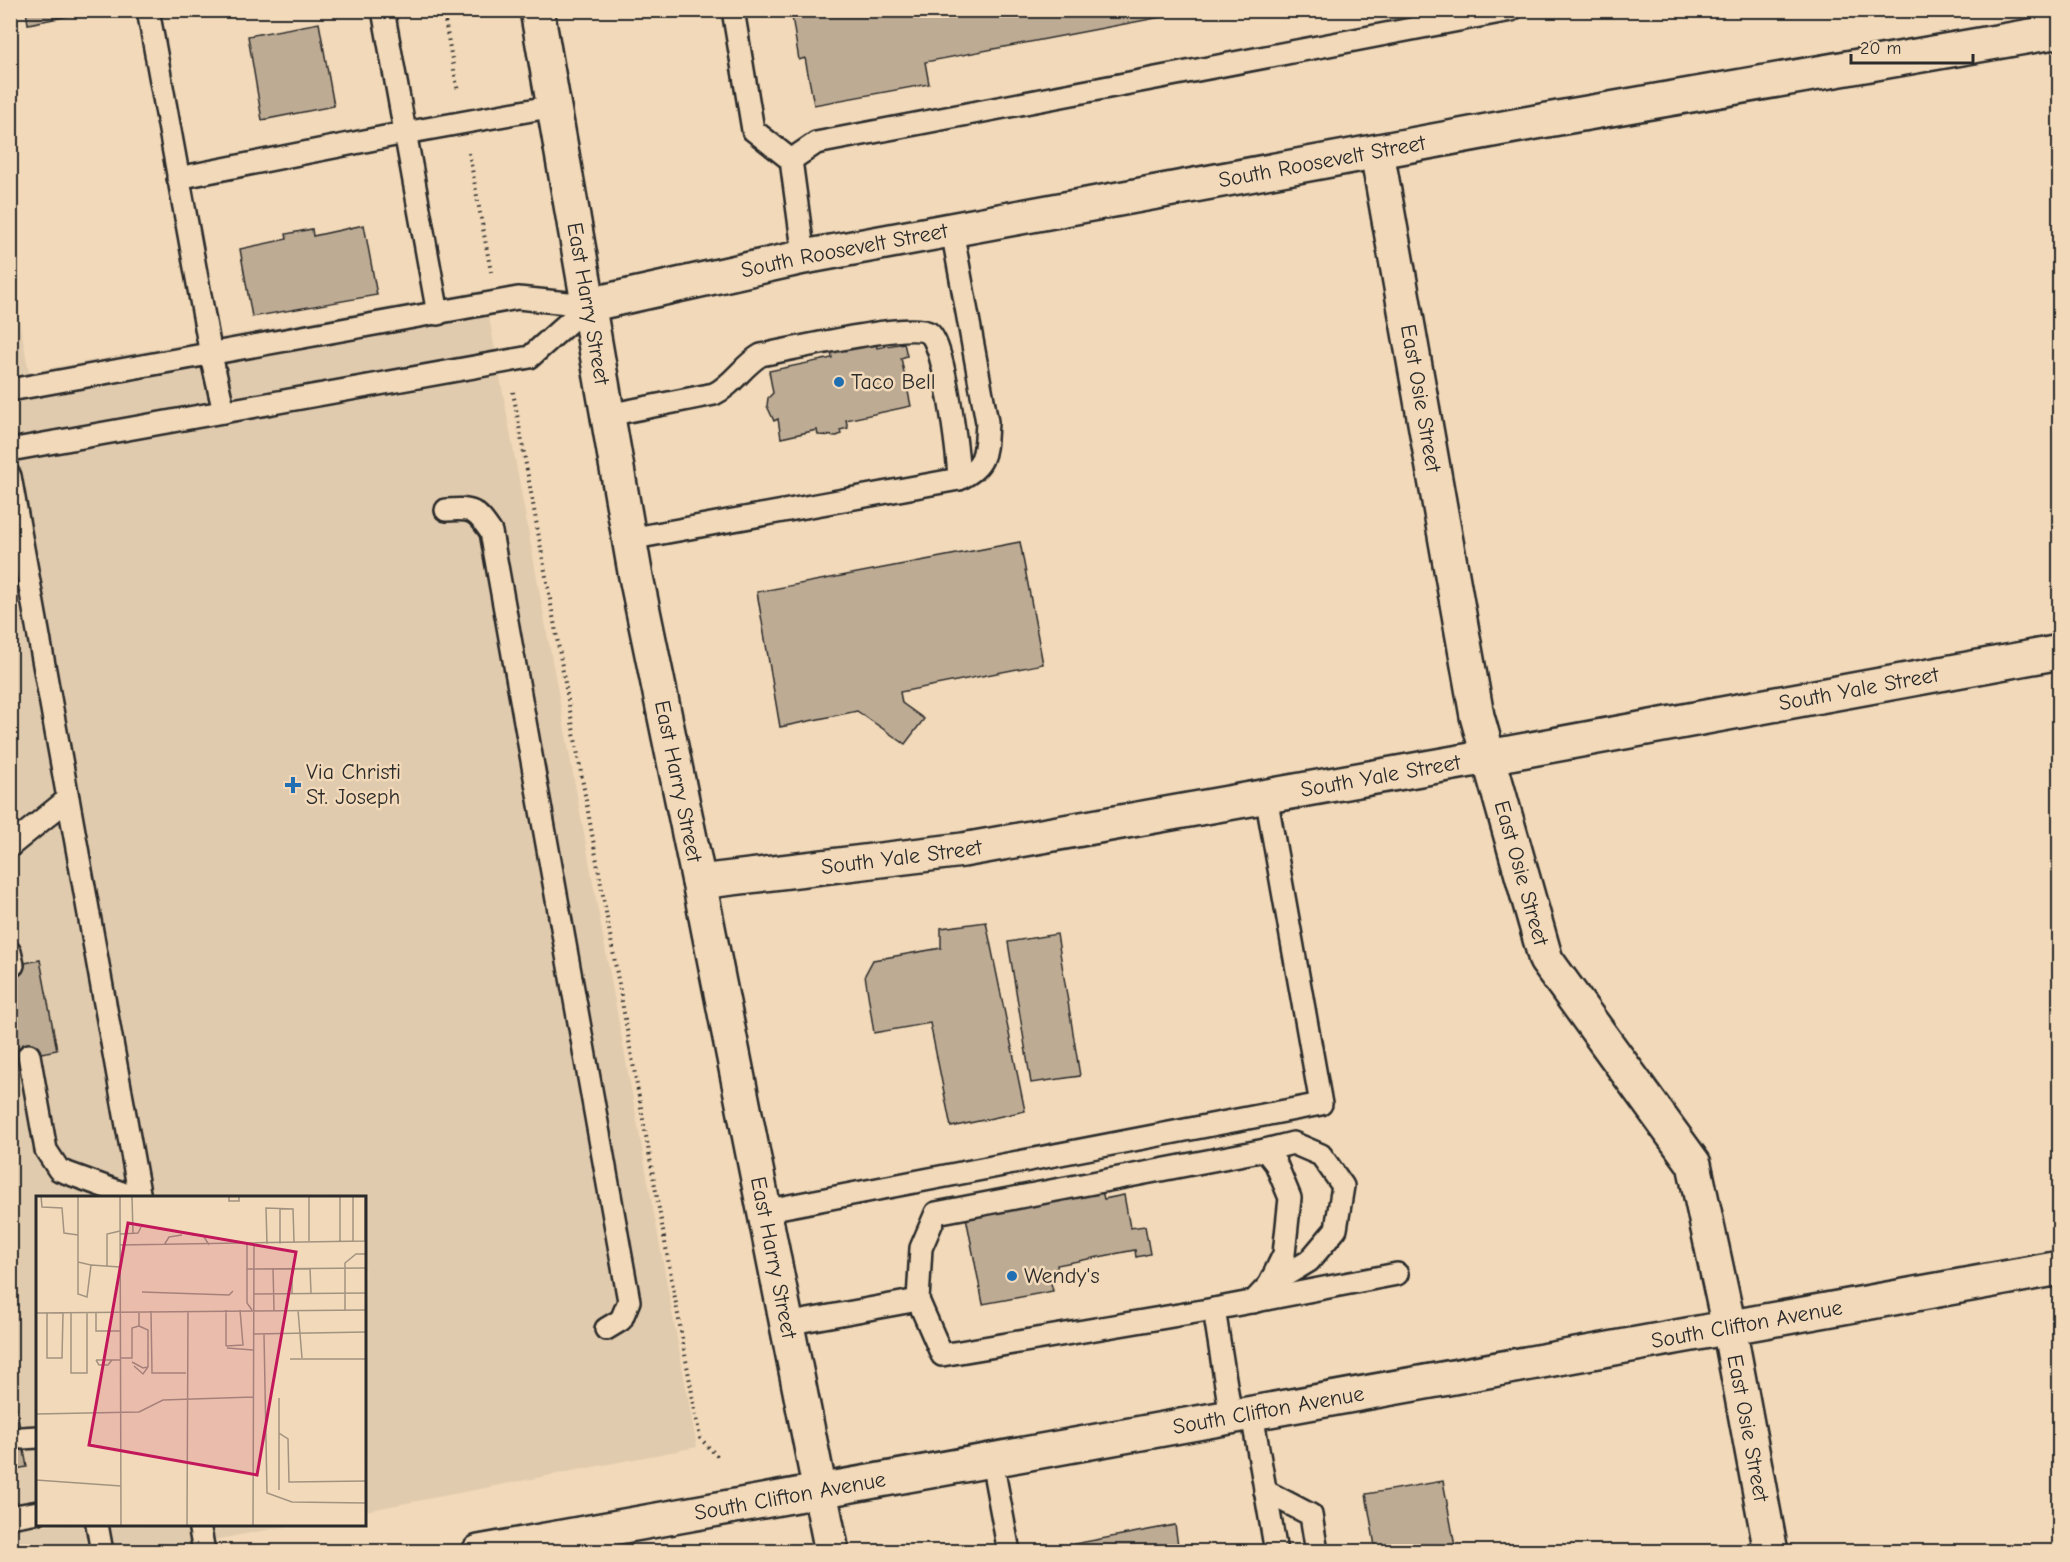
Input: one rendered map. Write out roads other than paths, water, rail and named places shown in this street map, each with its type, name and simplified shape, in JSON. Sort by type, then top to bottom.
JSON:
[{"type":"street","name":"East Harry Street","points":[[537,10],[629,539],[832,1551]]},
{"type":"street","name":"South Roosevelt Street","points":[[588,305],[804,257],[1547,120],[2060,31]]},
{"type":"street","name":"East Osie Street","points":[[1377,152],[1477,716],[1488,757],[1546,960],[1694,1164],[1729,1327],[1771,1551]]},
{"type":"street","name":"South Yale Street","points":[[699,882],[963,850],[2060,652]]},
{"type":"street","name":"South Clifton Avenue","points":[[479,1551],[2060,1268]]},
{"type":"lane","points":[[148,10],[211,355],[224,412]]},
{"type":"lane","points":[[383,10],[438,314]]},
{"type":"lane","points":[[733,10],[753,130],[791,160],[804,257]]},
{"type":"lane","points":[[791,160],[816,143],[1511,10]]},
{"type":"lane","points":[[178,178],[554,106]]},
{"type":"lane","points":[[629,539],[959,479],[975,471],[985,452],[987,422],[952,230]]},
{"type":"lane","points":[[10,390],[518,298],[588,305]]},
{"type":"lane","points":[[10,450],[530,357],[588,305]]},
{"type":"lane","points":[[608,415],[714,394],[724,389],[751,361],[761,355],[889,332],[921,329],[931,334],[938,346],[958,449],[959,479]]},
{"type":"lane","points":[[10,476],[138,1196]]},
{"type":"lane","points":[[446,510],[467,508],[480,516],[491,532],[629,1301],[621,1320],[606,1329]]},
{"type":"lane","points":[[764,1210],[1321,1104],[1266,796]]},
{"type":"lane","points":[[10,846],[68,799]]},
{"type":"lane","points":[[29,1055],[46,1150],[59,1170],[135,1196]]},
{"type":"lane","points":[[1253,1302],[1269,1285],[1309,1261],[1336,1229],[1343,1186],[1321,1155],[1293,1143],[936,1213],[921,1248],[918,1300],[942,1355],[1214,1309],[1253,1302],[1397,1274]]},
{"type":"lane","points":[[1265,1150],[1276,1164],[1290,1198],[1284,1254],[1269,1285]]},
{"type":"lane","points":[[786,1323],[918,1300]]},
{"type":"lane","points":[[1214,1309],[1241,1416],[1265,1491],[1276,1551]]},
{"type":"lane","points":[[992,1461],[1009,1551]]},
{"type":"lane","points":[[1265,1491],[1311,1515],[1317,1551]]},
{"type":"lane","points":[[10,1517],[36,1512]]},
{"type":"lane","points":[[97,1526],[102,1551]]},
{"type":"lane","points":[[199,1526],[204,1551]]},
{"type":"place","name":"Taco Bell","points":[[839,382]]},
{"type":"place","name":"Via Christi St. Joseph","points":[[293,785]]},
{"type":"place","name":"Wendy's","points":[[1012,1276]]}]
